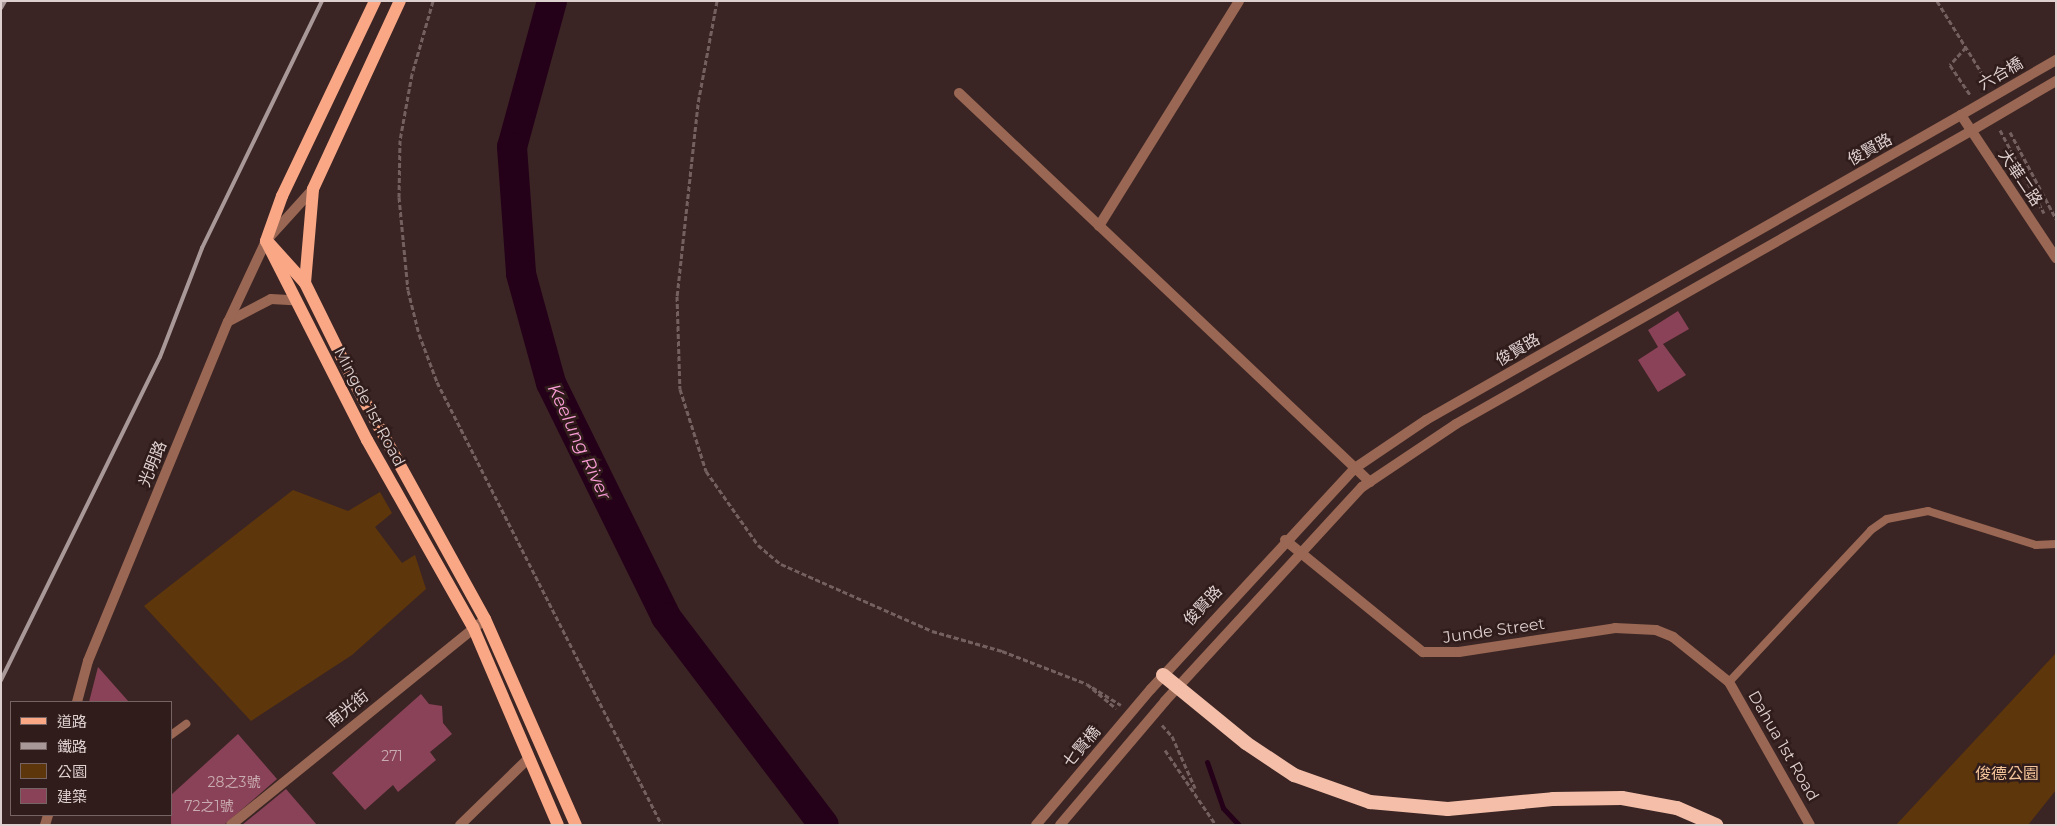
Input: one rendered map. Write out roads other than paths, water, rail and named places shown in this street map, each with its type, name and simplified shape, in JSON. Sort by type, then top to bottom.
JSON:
[{"type":"highway","points":[[1163,675],[1193,701],[1294,775],[1370,802],[1448,809],[1607,797],[1677,808],[1716,825]]},
{"type":"main road","points":[[266,240],[282,196],[374,1]]},
{"type":"main road","points":[[305,283],[313,189],[400,1]]},
{"type":"main road","name":"Mingde 1st Road","points":[[266,240],[305,283],[353,380],[485,619],[576,825]]},
{"type":"main road","name":"Mingde 1st Road","points":[[266,240],[293,300],[473,627],[558,825]]},
{"type":"street","points":[[1099,226],[1239,1]]},
{"type":"street","name":"六合橋","points":[[1961,115],[2056,60]]},
{"type":"street","name":"六合橋","points":[[1971,131],[2056,81]]},
{"type":"street","points":[[959,93],[1370,482]]},
{"type":"street","name":"大華二路","points":[[1961,115],[2056,258]]},
{"type":"street","name":"俊賢路","points":[[1151,689],[1285,540],[1355,468],[1426,420],[1961,115]]},
{"type":"street","name":"俊賢路","points":[[1165,701],[1298,552],[1370,482],[1456,424],[1971,131]]},
{"type":"street","name":"光明路","points":[[77,701],[88,661],[228,322],[266,240],[313,189]]},
{"type":"street","points":[[1826,192],[1836,208]]},
{"type":"street","points":[[228,322],[271,299],[293,300]]},
{"type":"street","name":"Junde Street","points":[[1285,540],[1423,652],[1439,654],[1637,628],[1673,637],[1729,682]]},
{"type":"street","name":"南光街","points":[[231,825],[485,619]]},
{"type":"street","name":"Dahua 1st Road","points":[[1729,682],[1810,825]]},
{"type":"street","name":"七賢橋","points":[[1036,825],[1151,689]]},
{"type":"street","name":"七賢橋","points":[[1060,825],[1165,701]]},
{"type":"street","points":[[460,825],[530,758]]},
{"type":"lane","points":[[1729,682],[1871,530],[1887,519],[1928,511],[2036,545],[2056,544]]},
{"type":"lane","points":[[172,734],[186,724]]},
{"type":"waterway","name":"Keelung River","points":[[552,1],[512,147],[521,274],[551,383],[666,617],[824,825]]},
{"type":"waterway","points":[[1207,762],[1223,808],[1239,825]]},
{"type":"railway","points":[[1,8],[5,1]]},
{"type":"railway","points":[[1,680],[160,357],[202,248],[322,1]]},
{"type":"park label","name":"俊德公園","points":[[2007,774]]}]
